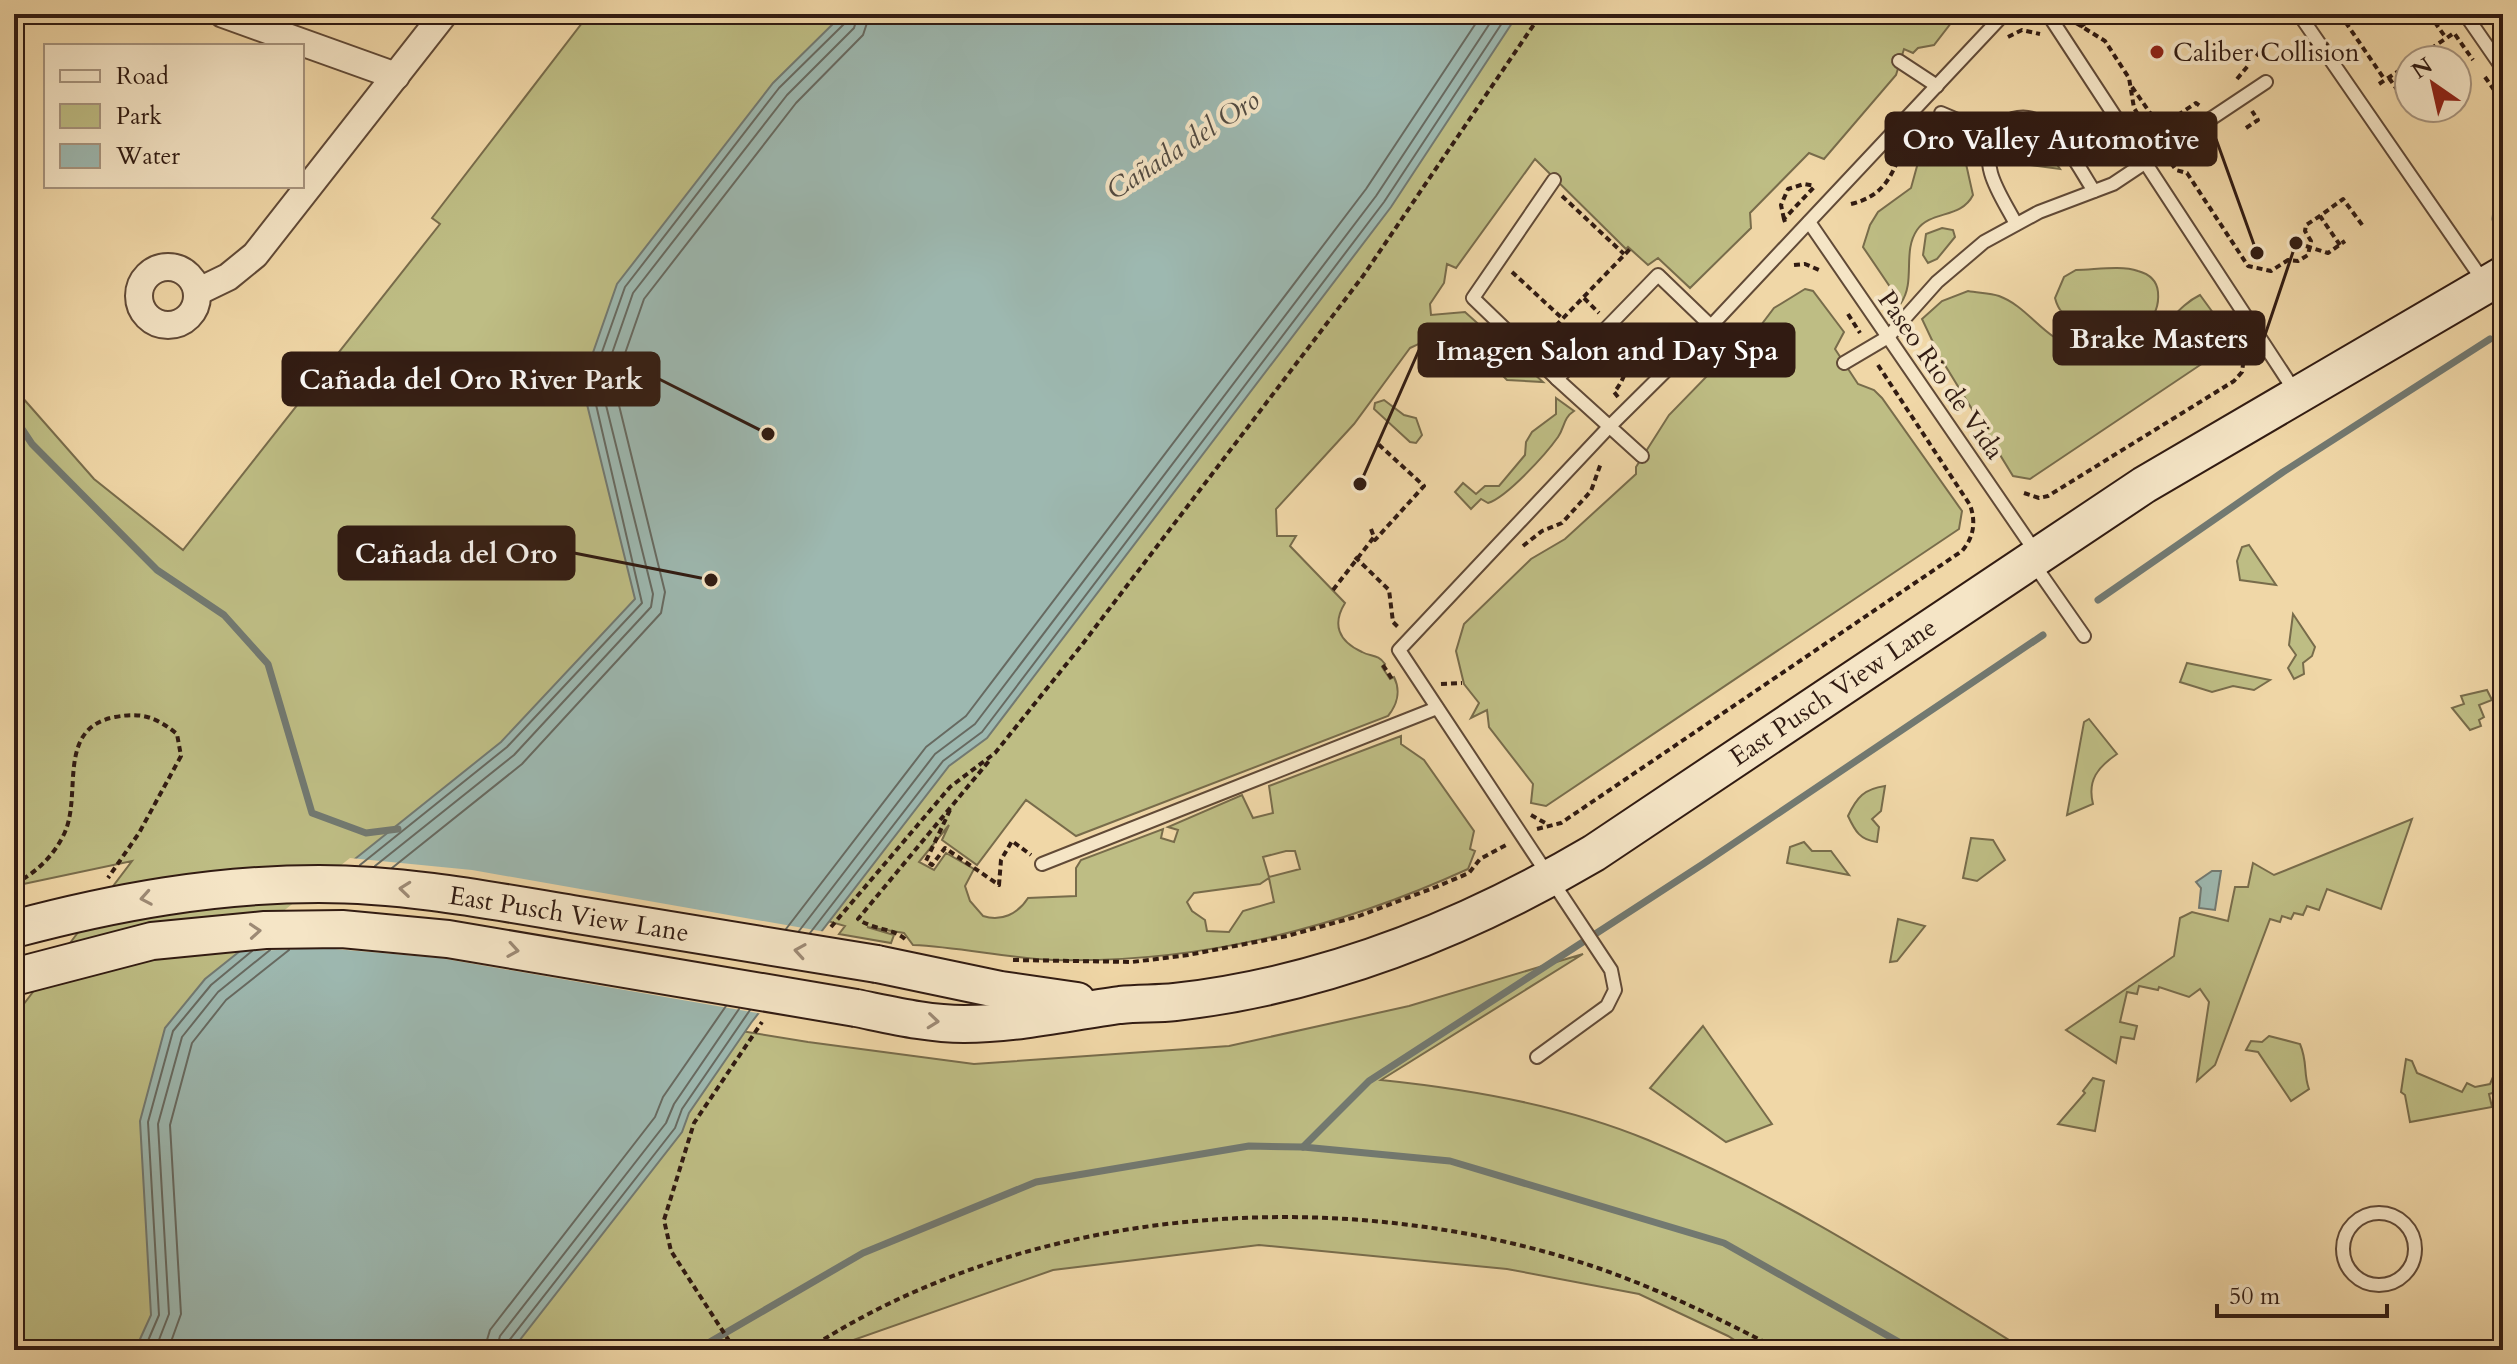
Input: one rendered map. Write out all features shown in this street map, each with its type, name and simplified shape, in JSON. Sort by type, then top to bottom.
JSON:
[{"type":"main road","name":"East Pusch View Lane","points":[[14,977],[152,941],[265,930],[342,929],[463,942],[963,1024],[1026,1020],[1122,1005],[1176,1002],[1241,991],[1369,959],[1502,906],[1550,879],[2144,485],[2494,280]]},
{"type":"main road","name":"East Pusch View Lane","points":[[14,929],[90,909],[164,895],[263,885],[344,885],[454,895],[877,964],[1001,990],[1122,1005]]},
{"type":"street","points":[[223,14],[396,76]]},
{"type":"street","points":[[197,292],[228,277],[255,255],[444,14]]},
{"type":"lane","points":[[1537,1057],[1607,1006],[1615,990],[1605,958],[1399,650],[1608,428],[1711,326],[2004,14]]},
{"type":"lane","points":[[2048,14],[2298,396]]},
{"type":"lane","points":[[2299,14],[2494,280]]},
{"type":"lane","points":[[2465,14],[2503,69]]},
{"type":"lane","points":[[1899,61],[1937,86]]},
{"type":"lane","points":[[1844,363],[1888,337],[1937,282],[1984,242],[2016,224],[2113,184],[2266,82]]},
{"type":"lane","points":[[1941,113],[1993,135]]},
{"type":"lane","points":[[2016,224],[1988,169],[1986,152],[1993,135],[2012,119],[2034,118],[2056,135],[2094,191]]},
{"type":"lane","points":[[1554,180],[1473,298],[1608,428],[1642,456]]},
{"type":"lane","name":"Paseo Rio de Vida","points":[[1809,222],[2084,636]]},
{"type":"lane","points":[[1557,379],[1658,275],[1740,354]]},
{"type":"lane","points":[[1042,864],[1437,708]]},
{"type":"lane","points":[[2369,1214],[2390,1214],[2408,1227],[2416,1246],[2411,1267],[2405,1275],[2387,1285],[2376,1286],[2366,1284],[2350,1272],[2342,1254],[2343,1244],[2351,1225],[2359,1218],[2369,1214]]},
{"type":"path","points":[[1012,841],[1001,860],[999,885],[945,848],[932,865],[926,861],[950,810],[1363,276],[1541,14]]},
{"type":"path","points":[[2080,27],[2098,14]]},
{"type":"path","points":[[2340,14],[2393,87]]},
{"type":"path","points":[[2429,14],[2446,38]]},
{"type":"path","points":[[1999,47],[2022,30],[2044,37]]},
{"type":"path","points":[[2438,44],[2454,33],[2476,64]]},
{"type":"path","points":[[2379,84],[2393,75]]},
{"type":"path","points":[[2485,77],[2503,103]]},
{"type":"path","points":[[2132,87],[2160,127],[2196,103],[2198,107],[2211,98]]},
{"type":"path","points":[[1821,240],[1849,204],[1871,197],[1893,174],[1904,147],[1922,137],[1941,113]]},
{"type":"path","points":[[1784,219],[1781,205],[1788,189],[1804,184],[1815,186]]},
{"type":"path","points":[[1562,196],[1624,254]]},
{"type":"path","points":[[2320,216],[2342,243],[2328,253],[2308,247],[2306,225],[2343,199],[2363,226]]},
{"type":"path","points":[[1568,215],[1574,208]]},
{"type":"path","points":[[1530,352],[1630,249]]},
{"type":"path","points":[[1789,267],[1814,265],[1826,280]]},
{"type":"path","points":[[1510,271],[1563,319]]},
{"type":"path","points":[[1583,286],[1589,292]]},
{"type":"path","points":[[1584,298],[1639,351]]},
{"type":"path","points":[[999,959],[1132,962],[1260,942],[1330,925],[1436,887],[1469,873],[1480,859],[1547,824],[1561,823],[1962,551],[1970,541],[1973,515],[1970,505],[1841,302]]},
{"type":"path","points":[[1629,408],[1614,392],[1621,383],[1625,366],[1650,340]]},
{"type":"path","points":[[2024,493],[2039,498],[2048,496],[2234,381],[2242,372],[2245,344]]},
{"type":"path","points":[[1517,552],[1536,534],[1562,523],[1591,491],[1599,465],[1622,440]]},
{"type":"path","points":[[1374,537],[1375,540],[1424,486],[1377,443]]},
{"type":"path","points":[[1371,529],[1374,537]]},
{"type":"path","points":[[1333,590],[1345,577],[1355,557],[1374,537]]},
{"type":"path","points":[[1355,557],[1389,590],[1393,622],[1410,638]]},
{"type":"path","points":[[1387,671],[1405,659]]},
{"type":"path","points":[[1383,665],[1392,679]]},
{"type":"path","points":[[1432,678],[1448,685],[1462,683]]},
{"type":"path","points":[[14,884],[44,864],[66,828],[74,757],[81,737],[106,719],[139,713],[153,717],[177,734],[182,745],[181,756],[139,833],[100,889]]},
{"type":"path","points":[[829,929],[950,787],[995,753]]},
{"type":"path","points":[[910,947],[901,935],[871,928],[858,919],[909,861],[946,810],[950,810]]},
{"type":"path","points":[[735,1350],[671,1251],[664,1220],[694,1123],[769,1014]]},
{"type":"path","points":[[807,1350],[897,1298],[978,1266],[1042,1247],[1161,1224],[1300,1219],[1391,1222],[1454,1232],[1595,1267],[1675,1297],[1780,1350]]},
{"type":"green space","points":[[589,14],[1958,14],[1934,45],[1918,48],[1913,53],[1904,49],[1896,75],[1824,159],[1809,153],[1750,213],[1751,228],[1690,288],[1658,258],[1648,265],[1628,247],[1626,249],[1535,159],[1456,268],[1447,264],[1444,283],[1430,304],[1431,315],[1465,312],[1543,382],[1507,380],[1475,350],[1453,340],[1426,341],[1410,348],[1354,424],[1276,509],[1277,536],[1296,536],[1290,546],[1345,603],[1338,625],[1347,643],[1380,659],[1390,679],[1394,677],[1397,698],[1388,716],[1076,836],[1026,800],[977,865],[942,840],[949,825],[919,862],[934,870],[946,853],[974,869],[965,886],[970,901],[983,916],[1003,917],[1014,912],[1028,898],[1076,896],[1076,868],[1081,860],[1163,829],[1161,838],[1174,842],[1178,830],[1168,827],[1242,795],[1253,818],[1273,813],[1269,786],[1401,736],[1401,744],[1424,760],[1474,831],[1470,849],[1475,851],[1468,869],[1369,909],[1318,925],[1214,949],[1107,960],[1035,959],[913,945],[904,933],[867,927],[894,935],[891,943],[839,934],[845,926],[801,913],[578,1004],[808,1042],[974,1064],[1229,1046],[1409,1006],[1583,954],[1381,1080],[1448,1088],[1551,1108],[1648,1140],[1794,1211],[2025,1350],[1750,1350],[1728,1336],[1639,1294],[1507,1269],[1259,1245],[1053,1270],[825,1350],[14,1350],[14,1017],[132,861],[14,886],[14,388],[94,479],[183,550],[440,224],[432,218]],"holes":[[[1295,851],[1300,869],[1269,877],[1263,857]],[[1269,878],[1274,902],[1243,911],[1229,932],[1207,931],[1205,920],[1192,911],[1187,902],[1194,893],[1260,884]]]},
{"type":"green space","points":[[1955,132],[1960,137],[1973,195],[1961,208],[1930,219],[1917,230],[1910,248],[1908,285],[1901,303],[1863,247],[1878,212],[1911,188],[1919,159],[1935,149],[1942,135]]},
{"type":"green space","points":[[2026,144],[2051,156],[2060,169],[2016,163],[2014,150]]},
{"type":"green space","points":[[1942,228],[1953,230],[1955,237],[1937,259],[1928,263],[1923,255],[1926,234]]},
{"type":"green space","points":[[2124,268],[2146,274],[2157,288],[2156,311],[2146,324],[2131,332],[2094,332],[2077,325],[2063,314],[2055,298],[2064,277],[2076,270]]},
{"type":"green space","points":[[1805,289],[1813,291],[1844,332],[1835,349],[1858,384],[1874,390],[1882,398],[1962,511],[1959,529],[1546,806],[1531,803],[1533,784],[1489,727],[1487,710],[1471,718],[1479,703],[1464,684],[1456,651],[1464,624],[1531,559],[1565,539],[1636,474],[1636,467],[1669,415],[1707,376],[1733,362],[1774,308]]},
{"type":"green space","points":[[1968,291],[2007,300],[2064,343],[2098,351],[2122,350],[2143,342],[2200,295],[2227,332],[2224,349],[2030,479],[2013,476],[1940,357],[1922,319],[1942,301]]},
{"type":"green space","points":[[1556,398],[1574,411],[1552,444],[1505,493],[1488,503],[1481,499],[1471,509],[1455,492],[1463,483],[1476,494],[1485,486],[1499,486],[1525,455],[1526,442],[1532,432],[1556,414]]},
{"type":"green space","points":[[1384,400],[1404,415],[1416,418],[1422,435],[1416,443],[1410,442],[1374,409],[1375,403]]},
{"type":"green space","points":[[2249,545],[2276,585],[2240,580],[2237,561],[2242,547]]},
{"type":"green space","points":[[2293,614],[2315,647],[2312,656],[2303,663],[2304,674],[2294,679],[2288,668],[2296,655],[2289,645]]},
{"type":"green space","points":[[2187,663],[2270,680],[2254,690],[2233,686],[2212,692],[2180,682]]},
{"type":"green space","points":[[2487,690],[2492,700],[2479,705],[2484,717],[2479,720],[2481,726],[2470,730],[2452,708],[2464,704],[2461,696]]},
{"type":"green space","points":[[2089,719],[2117,754],[2104,764],[2093,781],[2093,804],[2067,815],[2084,722]]},
{"type":"green space","points":[[1885,786],[1881,811],[1872,819],[1879,827],[1877,842],[1871,841],[1859,834],[1848,816],[1862,795]]},
{"type":"green space","points":[[2412,819],[2381,909],[2327,889],[2319,910],[2307,906],[2303,915],[2294,913],[2291,919],[2282,916],[2280,922],[2270,919],[2215,1065],[2197,1081],[2209,1002],[2200,989],[2189,997],[2159,987],[2158,990],[2139,986],[2137,994],[2127,992],[2120,1022],[2137,1026],[2134,1039],[2121,1037],[2116,1063],[2066,1030],[2174,956],[2180,918],[2192,912],[2228,921],[2235,887],[2248,887],[2253,863],[2274,875]]},
{"type":"green space","points":[[1971,838],[1993,840],[2005,860],[1977,881],[1963,878]]},
{"type":"green space","points":[[1804,842],[1812,851],[1831,851],[1849,875],[1787,863],[1790,847]]},
{"type":"green space","points":[[1898,919],[1925,926],[1897,961],[1890,962]]},
{"type":"green space","points":[[1703,1026],[1772,1124],[1726,1142],[1650,1088]]},
{"type":"green space","points":[[2269,1036],[2300,1044],[2309,1089],[2291,1101],[2258,1052],[2246,1050],[2251,1041],[2262,1042]]},
{"type":"green space","points":[[2503,1054],[2503,1090],[2489,1094],[2492,1107],[2410,1122],[2405,1095],[2401,1092],[2406,1059],[2412,1061],[2417,1073],[2462,1092],[2467,1083],[2475,1087],[2490,1084]]},
{"type":"green space","points":[[2093,1078],[2104,1081],[2095,1131],[2058,1124],[2085,1093],[2083,1091]]},
{"type":"water","points":[[843,14],[1518,14],[1391,207],[987,738],[949,766],[751,1023],[689,1113],[682,1132],[512,1350],[135,1350],[151,1315],[140,1121],[165,1028],[205,979],[501,742],[635,599],[582,384],[617,284],[773,83]]},
{"type":"water","points":[[2212,871],[2221,871],[2215,910],[2199,908],[2201,888],[2196,882]]},
{"type":"pier","points":[[350,858],[472,870],[826,932],[763,1014],[440,958],[323,948],[232,952]]},
{"type":"waterway","points":[[2495,219],[2497,202],[2503,199]]},
{"type":"waterway","points":[[2098,600],[2283,472],[2490,339]]},
{"type":"waterway","points":[[14,417],[32,444],[157,570],[224,615],[268,664],[312,813],[366,833],[398,829]]},
{"type":"waterway","points":[[1303,1147],[1369,1081],[1703,864],[2043,635]]},
{"type":"waterway","points":[[696,1350],[863,1253],[1036,1182],[1249,1146],[1303,1147],[1450,1161],[1724,1243],[1913,1350]]},
{"type":"place","name":"Caliber Collision","points":[[2157,52]]},
{"type":"place","name":"Brake Masters","points":[[2296,243]]},
{"type":"place","name":"Oro Valley Automotive","points":[[2257,253]]},
{"type":"place","name":"Cañada del Oro River Park","points":[[768,434]]},
{"type":"place","name":"Imagen Salon and Day Spa","points":[[1360,484]]},
{"type":"place","name":"Cañada del Oro","points":[[711,580]]}]
